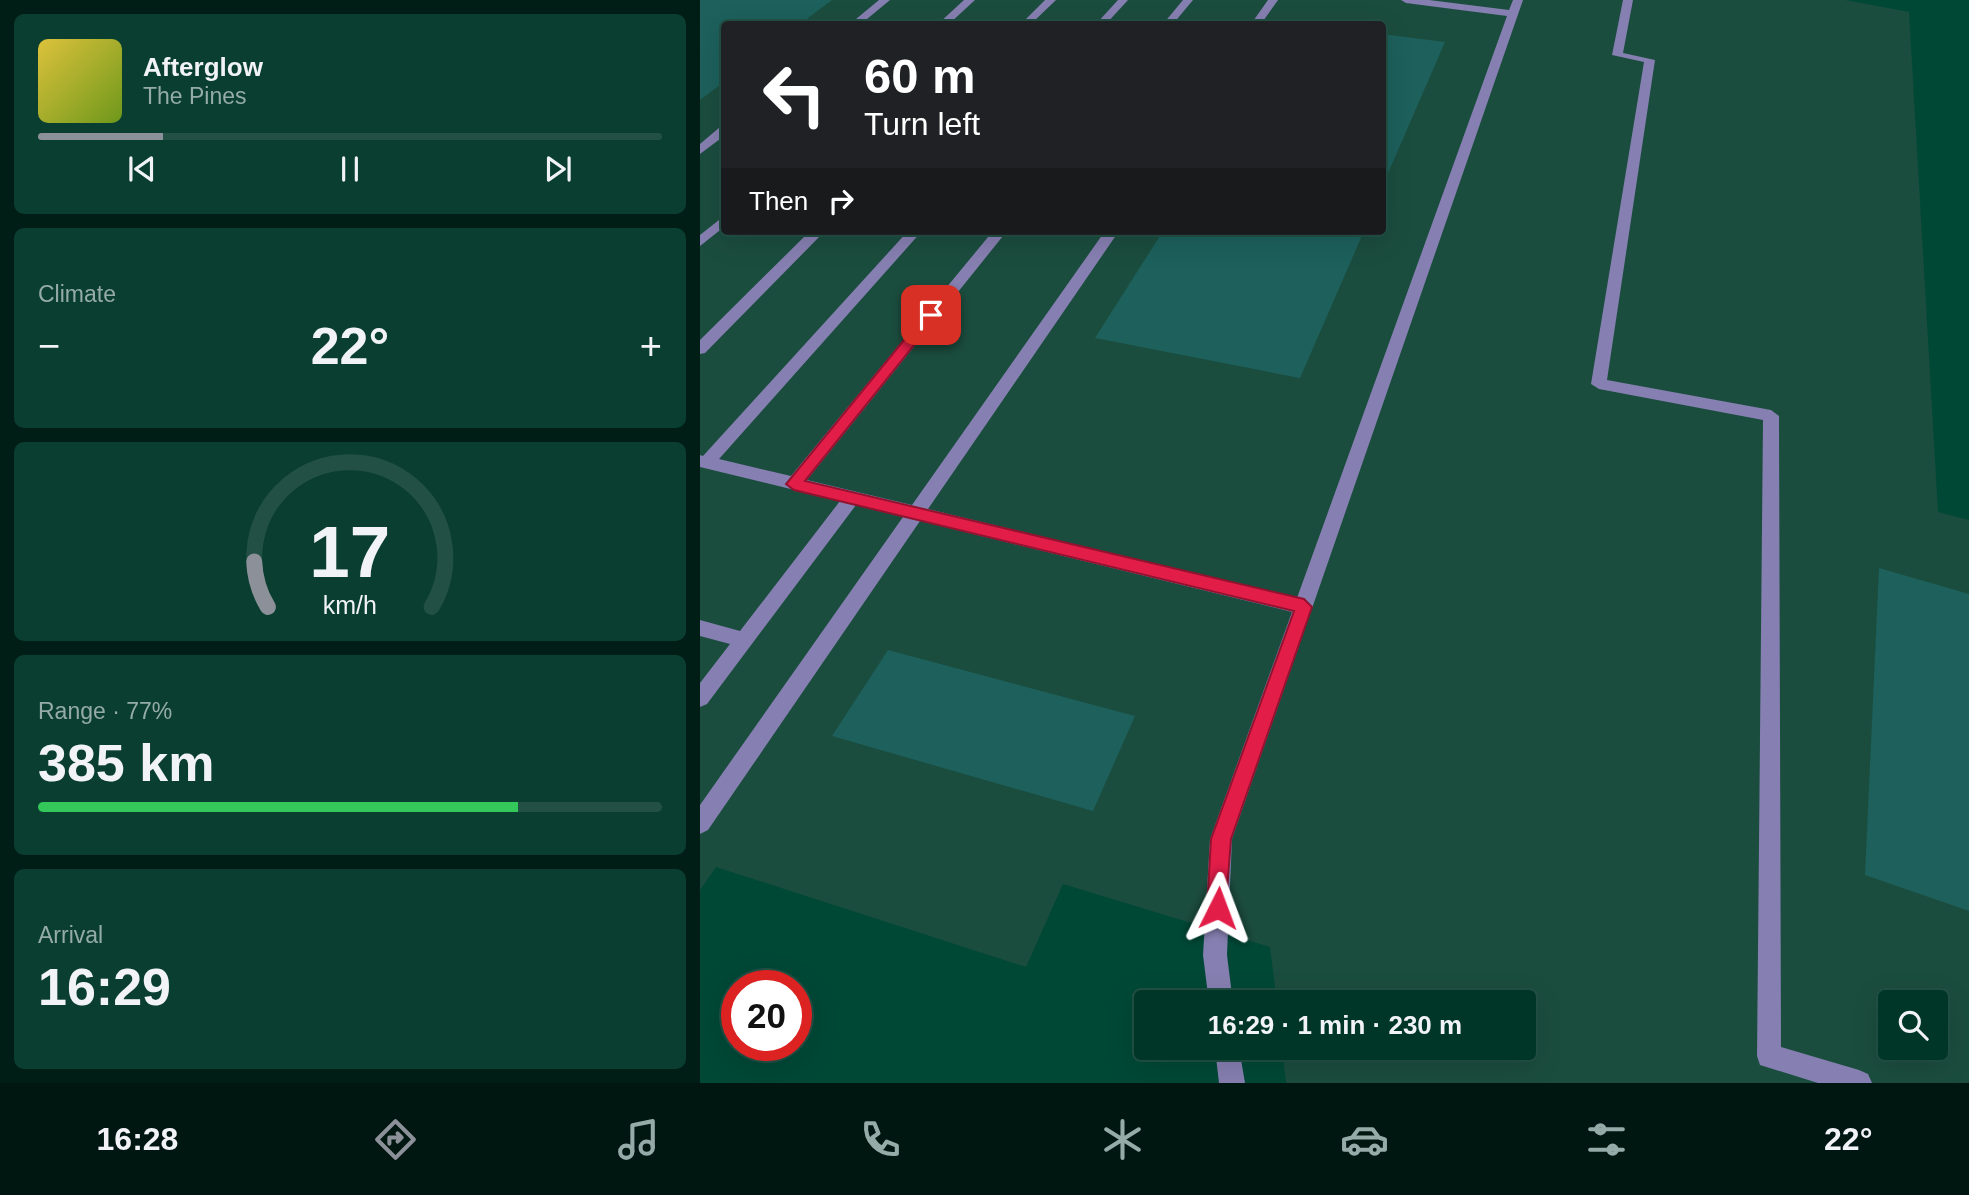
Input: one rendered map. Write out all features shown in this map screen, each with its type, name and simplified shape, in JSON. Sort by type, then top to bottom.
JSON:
[{"type":"street","points":[[859,21],[885,0]]},
{"type":"street","points":[[946,21],[970,0]]},
{"type":"street","points":[[1029,21],[1051,0]]},
{"type":"street","points":[[1104,21],[1124,0]]},
{"type":"street","points":[[1170,21],[1188,0]]},
{"type":"street","points":[[1258,21],[1273,0]]},
{"type":"street","points":[[1220,990],[1215,955],[1221,839],[1516,7],[1406,0]]},
{"type":"street","points":[[1628,0],[1617,55],[1650,60],[1599,384],[1771,416],[1769,1056],[1859,1083]]},
{"type":"street","points":[[700,150],[721,132]]},
{"type":"street","points":[[700,242],[721,223]]},
{"type":"street","points":[[700,349],[814,235]]},
{"type":"street","points":[[911,235],[703,462],[1304,607]]},
{"type":"street","points":[[794,484],[997,235]]},
{"type":"street","points":[[700,823],[1109,235]]},
{"type":"street","points":[[700,698],[852,498]]},
{"type":"street","points":[[700,628],[744,640]]},
{"type":"street","points":[[1228,1060],[1231,1083]]},
{"type":"shaded area","points":[[700,0],[1845,0],[1909,12],[1938,512],[1969,520],[1969,1083],[1286,1083],[1283,1060],[1536,1060],[1536,990],[1275,990],[1270,947],[1063,884],[1026,967],[716,867],[700,890]]},
{"type":"building","points":[[700,0],[832,0],[804,21],[721,21],[721,84],[700,100]]},
{"type":"building","points":[[1386,35],[1445,42],[1386,178]]},
{"type":"building","points":[[1160,235],[1362,235],[1300,378],[1095,338]]},
{"type":"building","points":[[1879,568],[1969,594],[1969,911],[1865,875]]},
{"type":"building","points":[[888,650],[1135,716],[1093,811],[832,736]]},
{"type":"route","points":[[931,315],[794,484],[1304,607],[1221,839],[1218,908]]}]
